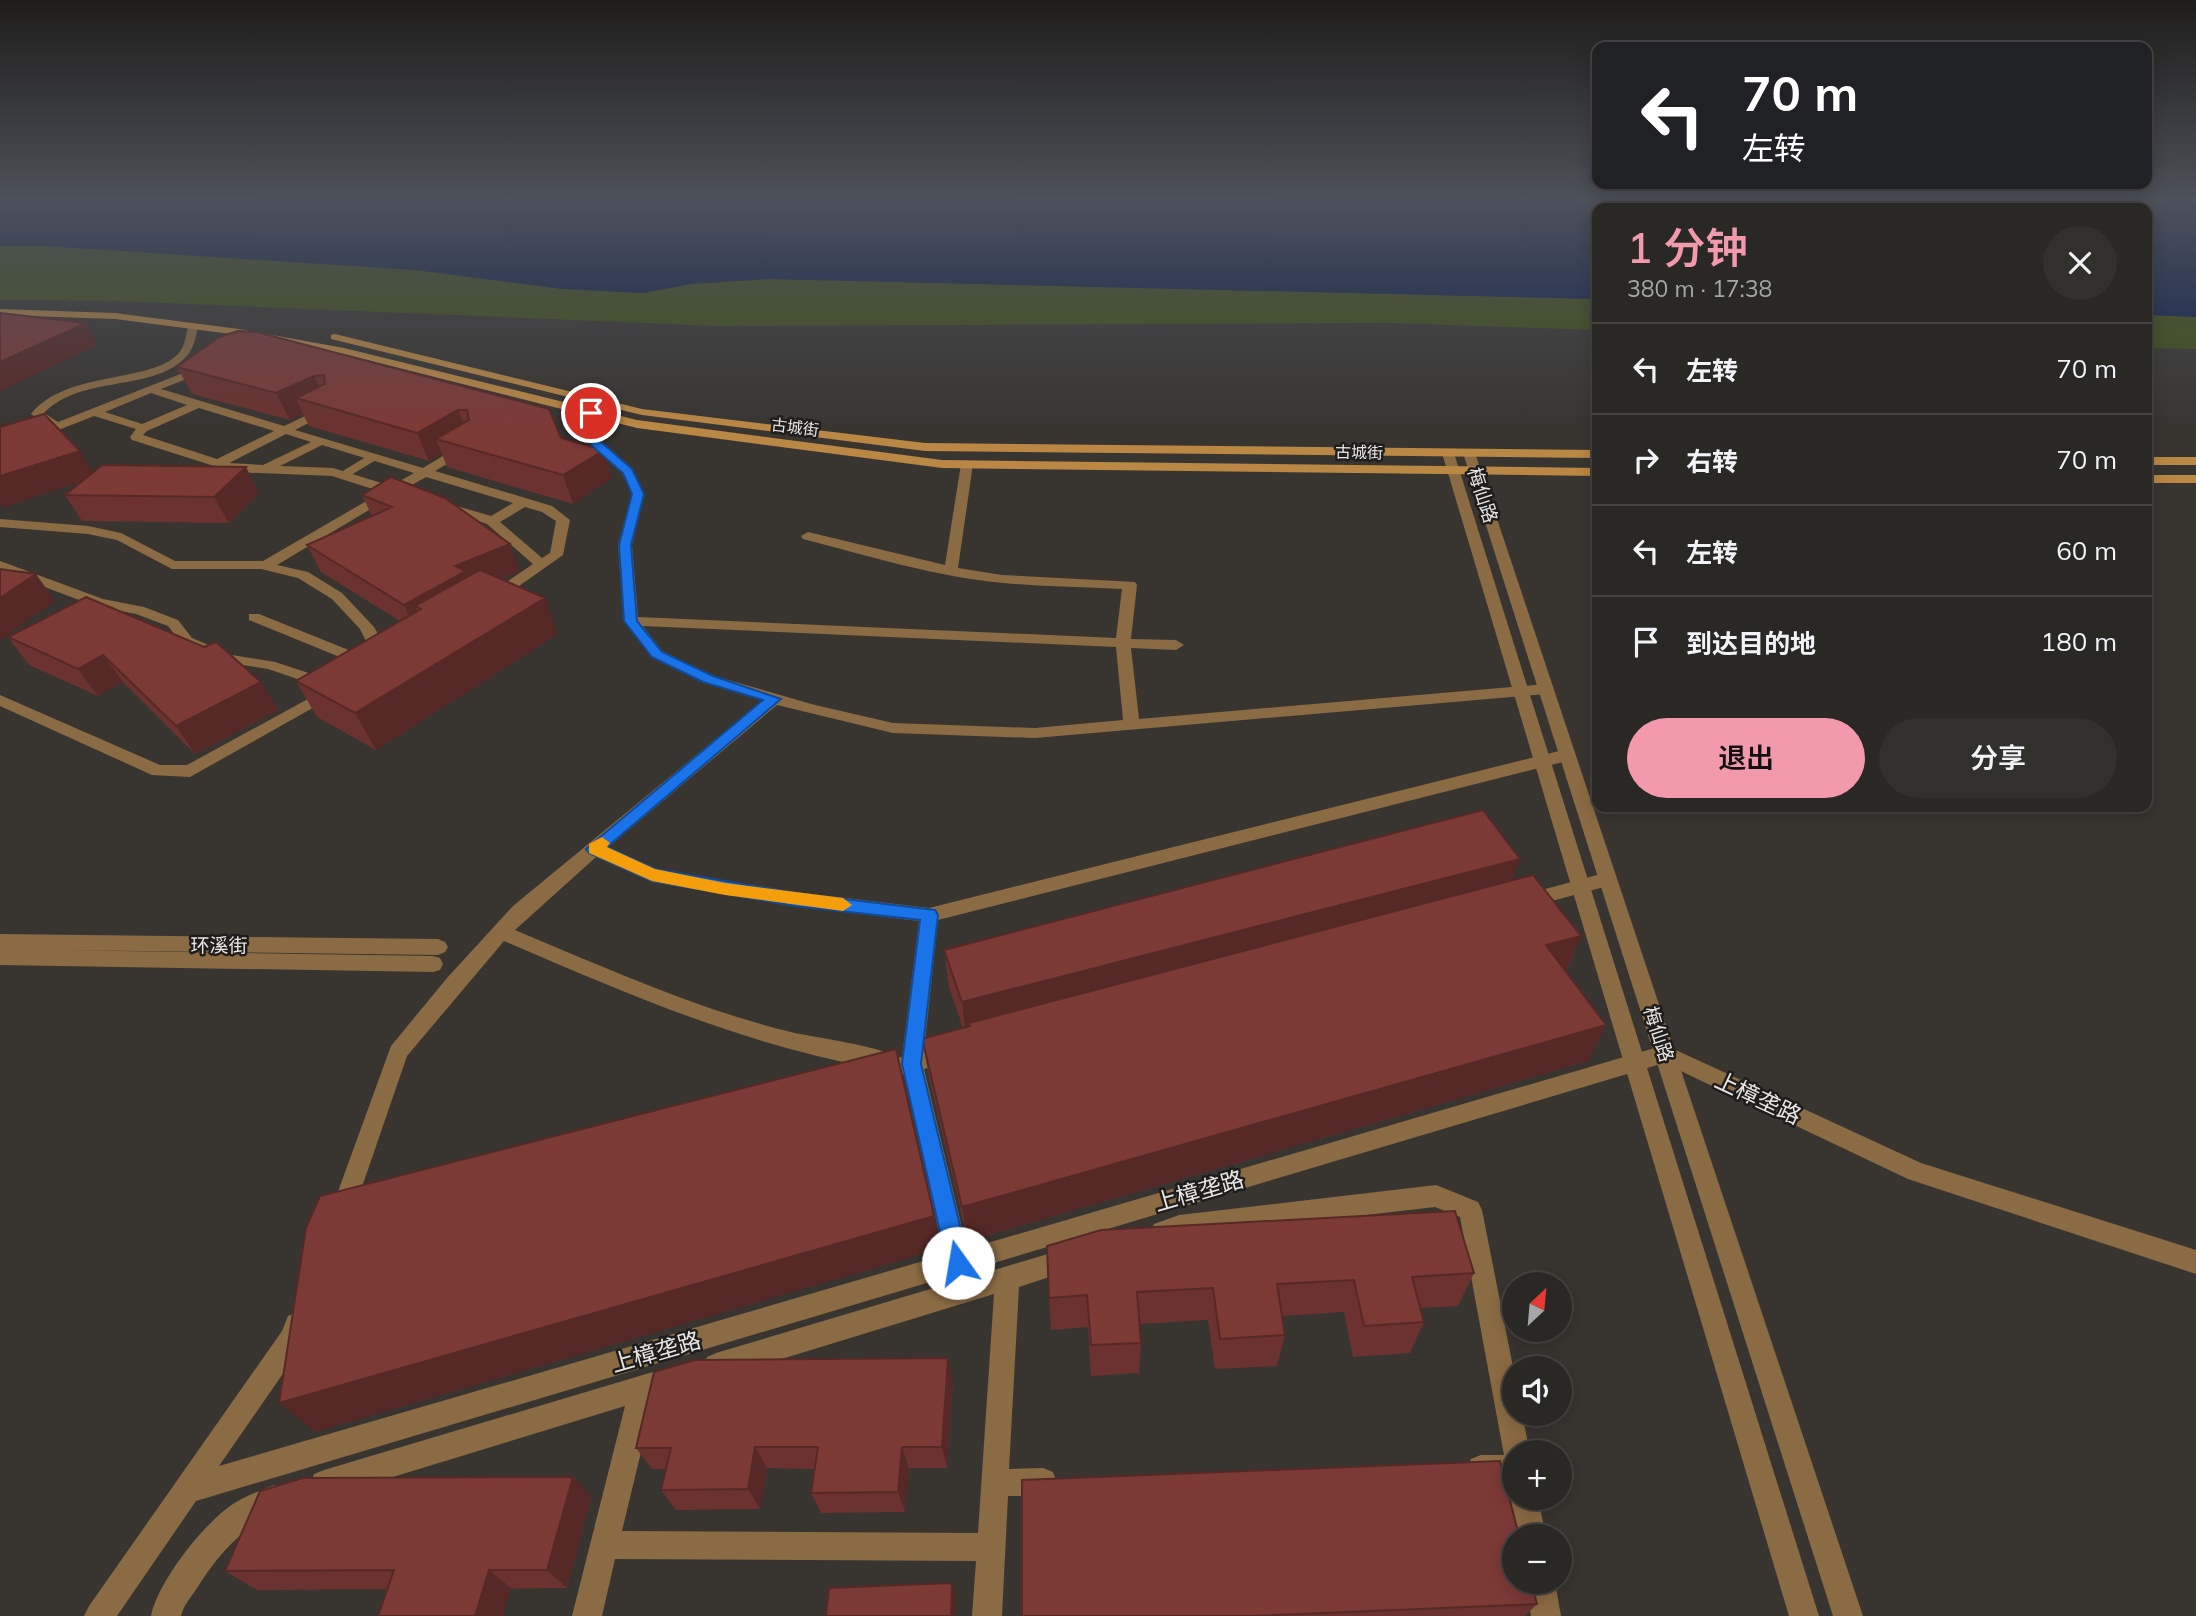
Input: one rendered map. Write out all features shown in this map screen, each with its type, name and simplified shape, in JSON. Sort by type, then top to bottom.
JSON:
[{"type":"main road","name":"古城街","points":[[0,304],[130,308],[253,323],[357,341],[642,412],[925,447],[1461,462],[1592,472]]},
{"type":"main road","name":"古城街","points":[[0,312],[115,316],[193,326],[344,351],[637,425],[942,464],[1461,462],[1592,454]]},
{"type":"main road","points":[[2152,461],[2196,461]]},
{"type":"main road","points":[[2152,479],[2196,480]]},
{"type":"street","points":[[58,427],[37,414],[44,404],[81,389],[140,374],[181,356],[189,344],[193,326]]},
{"type":"street","points":[[0,449],[222,361]]},
{"type":"street","points":[[151,390],[547,509],[563,520],[556,555],[477,607]]},
{"type":"street","points":[[198,404],[143,428],[136,437],[233,468],[342,475],[492,521],[541,565]]},
{"type":"street","points":[[218,463],[332,407]]},
{"type":"street","points":[[94,412],[143,428]]},
{"type":"street","points":[[591,413],[586,421],[596,444],[628,471],[638,494],[625,545],[631,621],[657,654],[708,679],[774,699],[893,728],[1035,733],[1546,689]]},
{"type":"street","points":[[265,469],[322,441]]},
{"type":"street","points":[[265,566],[474,443]]},
{"type":"street","points":[[342,475],[375,457]]},
{"type":"street","name":"梅仙路","points":[[1461,462],[1546,689],[1848,1616]]},
{"type":"street","name":"梅仙路","points":[[1461,462],[1521,691],[1804,1616]]},
{"type":"street","points":[[951,570],[967,464]]},
{"type":"street","points":[[492,521],[524,502]]},
{"type":"street","points":[[0,523],[88,530],[121,537],[172,565],[265,566],[303,575],[337,596],[367,627],[374,641],[379,663]]},
{"type":"street","points":[[808,536],[951,570],[1002,579],[1129,585],[1123,643],[1132,725]]},
{"type":"street","points":[[0,565],[100,603],[139,610],[173,623],[187,641],[229,659],[346,682]]},
{"type":"street","points":[[254,617],[379,663]]},
{"type":"street","points":[[631,621],[1176,645]]},
{"type":"street","points":[[0,700],[158,771],[190,771],[379,663]]},
{"type":"street","points":[[368,1209],[338,1222],[398,1052],[520,911],[774,699]]},
{"type":"street","points":[[595,849],[664,877],[795,899],[929,915],[1567,755]]},
{"type":"street","points":[[1511,905],[1608,879]]},
{"type":"street","points":[[929,915],[912,1064],[958,1263]]},
{"type":"street","points":[[501,932],[679,1007],[827,1052],[912,1064]]},
{"type":"street","name":"环溪街","points":[[0,942],[435,956],[0,957]]},
{"type":"street","points":[[859,1078],[965,1050]]},
{"type":"street","name":"上樟垄路","points":[[186,1490],[1665,1054],[1916,1172],[2196,1262]]},
{"type":"street","points":[[1139,1238],[1179,1226],[1436,1196],[1470,1210],[1514,1440]]},
{"type":"street","points":[[166,1616],[168,1606],[220,1531],[264,1502],[1099,1251]]},
{"type":"street","points":[[987,1616],[1007,1279]]},
{"type":"street","points":[[99,1616],[291,1340],[306,1303]]},
{"type":"street","points":[[587,1616],[643,1388]]},
{"type":"street","points":[[1459,1469],[1502,1468]]},
{"type":"street","points":[[995,1483],[1063,1481]]},
{"type":"street","points":[[604,1545],[991,1547]]},
{"type":"street","points":[[1542,1594],[1546,1616]]},
{"type":"green space","points":[[0,275],[457,275],[563,289],[643,293],[691,284],[768,279],[1592,299],[1592,330],[1388,323],[717,326],[119,301],[0,300]]},
{"type":"green space","points":[[2152,315],[2196,317],[2196,349],[2152,348]]},
{"type":"water","points":[[457,275],[1592,275],[1592,299],[768,279],[691,284],[643,293],[563,289]]},
{"type":"water","points":[[2152,275],[2196,275],[2196,317],[2152,315]]},
{"type":"building","points":[[0,313],[86,323],[0,362]]},
{"type":"building","points":[[238,331],[257,332],[549,409],[561,438],[604,450],[563,475],[436,439],[469,420],[467,410],[458,410],[417,433],[296,398],[325,384],[324,375],[314,376],[276,393],[177,367],[219,337]]},
{"type":"building","points":[[44,414],[80,451],[0,476],[0,427]]},
{"type":"building","points":[[102,465],[246,467],[214,497],[65,495]]},
{"type":"building","points":[[391,477],[445,498],[510,544],[455,566],[466,571],[404,605],[307,545],[392,507],[362,495]]},
{"type":"building","points":[[0,569],[36,574],[0,598]]},
{"type":"building","points":[[480,570],[545,598],[355,713],[296,681],[421,609],[415,606]]},
{"type":"building","points":[[86,597],[204,647],[216,642],[261,682],[176,726],[103,655],[78,669],[8,637]]},
{"type":"building","points":[[1483,810],[1520,859],[962,1002],[944,950]]},
{"type":"building","points":[[1533,875],[1581,936],[1546,945],[1606,1025],[962,1207],[923,1042],[925,1038],[970,1026],[969,1023]]},
{"type":"building","points":[[896,1049],[934,1216],[279,1403],[306,1228],[320,1196]]},
{"type":"building","points":[[1455,1211],[1474,1273],[1412,1277],[1424,1322],[1364,1326],[1354,1280],[1277,1284],[1285,1335],[1220,1339],[1213,1288],[1137,1292],[1141,1343],[1091,1345],[1087,1295],[1049,1298],[1047,1246],[1101,1230]]},
{"type":"building","points":[[948,1358],[942,1447],[902,1447],[898,1492],[811,1493],[818,1447],[755,1447],[748,1489],[661,1490],[671,1448],[636,1448],[654,1372],[695,1360]]},
{"type":"building","points":[[1500,1461],[1502,1510],[1512,1510],[1516,1524],[1502,1524],[1502,1594],[1534,1594],[1537,1604],[1252,1616],[1022,1616],[1022,1480]]},
{"type":"building","points":[[573,1477],[547,1570],[489,1570],[475,1616],[378,1616],[394,1570],[225,1571],[260,1491],[303,1478]]},
{"type":"building","points":[[952,1583],[951,1616],[826,1616],[829,1588]]},
{"type":"slow traffic","points":[[602,843],[595,849],[652,875],[725,889],[843,905]]},
{"type":"route","points":[[591,413],[586,421],[596,444],[628,471],[638,494],[625,545],[631,621],[657,654],[708,679],[774,699],[595,849],[652,875],[725,889],[929,915],[912,1064],[958,1263]]}]
